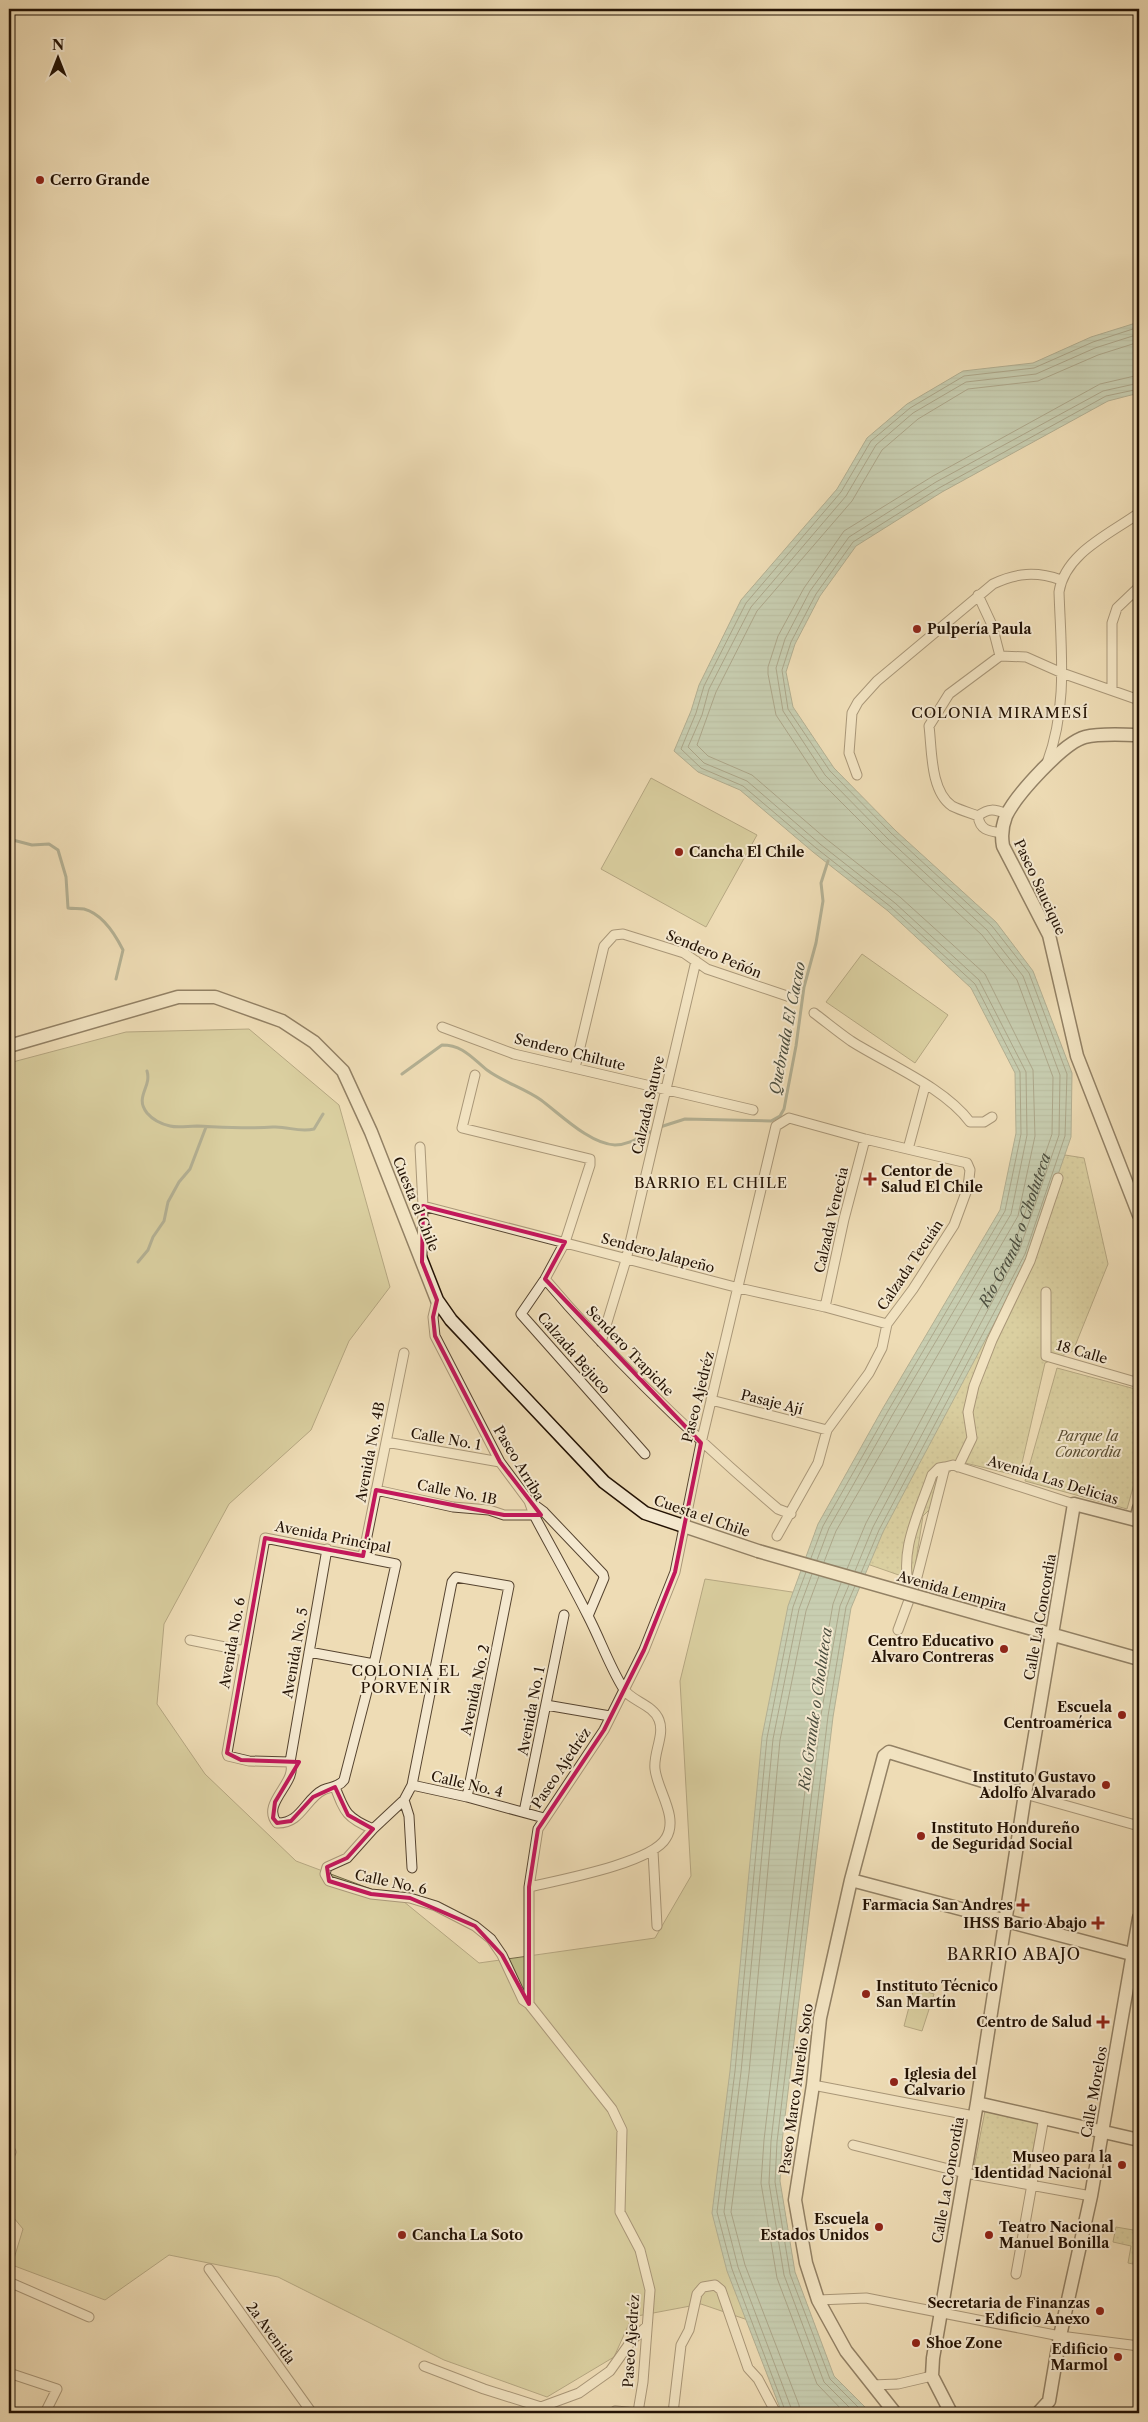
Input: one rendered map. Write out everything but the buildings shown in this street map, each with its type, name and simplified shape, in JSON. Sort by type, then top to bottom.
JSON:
[{"type":"street","points":[[1046,764],[1056,731],[1063,684],[1059,592],[1061,580],[1075,559],[1139,513]]},
{"type":"street","points":[[857,775],[849,753],[852,713],[858,702],[877,681],[993,584],[1010,576],[1038,573],[1061,580]]},
{"type":"street","points":[[1112,690],[1112,623],[1117,608],[1139,587]]},
{"type":"street","points":[[978,595],[992,625],[1000,656]]},
{"type":"street","points":[[978,816],[952,805],[941,793],[936,779],[929,726],[949,694],[1000,656],[1026,657],[1062,673],[1139,700]]},
{"type":"street","name":"Paseo Saucique","points":[[1139,735],[1085,737],[1067,746],[1046,764],[1007,814],[1001,833],[1002,846],[1049,935],[1077,1056],[1139,1215]]},
{"type":"street","points":[[978,816],[986,810],[1007,814]]},
{"type":"street","points":[[978,816],[979,824],[987,830],[1001,833]]},
{"type":"street","name":"Sendero Peñón","points":[[575,1068],[604,946],[614,935],[623,934],[684,953],[707,969],[793,998]]},
{"type":"street","name":"Calzada Satuye","points":[[601,1342],[626,1260],[696,961]]},
{"type":"street","name":"Cuesta el Chile","points":[[9,1046],[178,998],[215,997],[282,1021],[314,1042],[343,1071],[371,1132],[437,1300],[451,1320],[604,1482],[645,1513],[758,1551]]},
{"type":"street","points":[[814,1014],[850,1040],[956,1106],[970,1122],[984,1122],[992,1118]]},
{"type":"street","name":"Sendero Chiltute","points":[[442,1027],[514,1054],[753,1110]]},
{"type":"street","name":"Calzada Bejuco","points":[[475,1075],[462,1128],[590,1159],[590,1165],[565,1242],[545,1279],[521,1314],[645,1454]]},
{"type":"street","points":[[865,1139],[908,1149],[925,1086]]},
{"type":"street","name":"Paseo Ajedréz","points":[[639,2413],[650,2290],[640,2250],[620,2212],[622,2130],[619,2120],[529,2004],[529,1887],[538,1829],[604,1730],[644,1650],[675,1572],[701,1443],[776,1126],[790,1118],[865,1139]]},
{"type":"street","name":"Calzada Venecia","points":[[825,1307],[844,1219],[865,1139]]},
{"type":"street","points":[[420,1147],[423,1206],[422,1262]]},
{"type":"street","name":"Calzada Tecuán","points":[[777,1536],[818,1463],[827,1430],[869,1373],[882,1348],[887,1324],[913,1289],[954,1225],[968,1187],[970,1170],[968,1163],[908,1149]]},
{"type":"street","points":[[958,1467],[972,1438],[968,1412],[974,1386],[992,1340],[1030,1262],[1058,1178]]},
{"type":"street","name":"Sendero Jalapeño","points":[[423,1206],[565,1242],[626,1260],[825,1307],[887,1324]]},
{"type":"street","name":"Sendero Trapiche","points":[[545,1279],[601,1342],[701,1443],[778,1509],[791,1514]]},
{"type":"street","name":"18 Calle","points":[[1046,1292],[1046,1356],[1139,1383]]},
{"type":"street","name":"Paseo Arriba","points":[[437,1300],[433,1317],[435,1336],[500,1462],[529,1501],[534,1515],[588,1616],[624,1690]]},
{"type":"street","name":"Avenida No. 4B","points":[[363,1556],[404,1353]]},
{"type":"street","name":"Pasaje Ají","points":[[711,1400],[827,1430]]},
{"type":"street","name":"Calle No. 1","points":[[386,1442],[500,1462]]},
{"type":"street","points":[[898,1630],[912,1594],[945,1467],[939,1468],[932,1475],[907,1545],[906,1571],[912,1594]]},
{"type":"street","name":"Avenida Las Delicias","points":[[945,1467],[958,1467],[1074,1504],[1138,1516]]},
{"type":"street","name":"Calle No. 1B","points":[[376,1490],[453,1507],[489,1510],[504,1515],[534,1515]]},
{"type":"street","points":[[529,1501],[544,1512],[604,1574],[588,1616]]},
{"type":"street","name":"Calle La Concordia","points":[[932,2376],[1025,1794],[1074,1504]]},
{"type":"street","name":"Avenida Principal","points":[[265,1538],[396,1564],[374,1664]]},
{"type":"street","name":"Avenida No. 6","points":[[265,1538],[226,1752],[228,1756],[249,1761],[290,1762]]},
{"type":"street","name":"Avenida No. 5","points":[[290,1762],[326,1550]]},
{"type":"street","name":"Avenida Lempira","points":[[758,1551],[1052,1636],[1139,1659]]},
{"type":"street","name":"Avenida No. 2","points":[[412,1786],[452,1582],[456,1577],[509,1586],[510,1589],[467,1797]]},
{"type":"street","name":"Avenida No. 1","points":[[524,1812],[564,1615]]},
{"type":"street","points":[[190,1640],[245,1651]]},
{"type":"street","points":[[290,1762],[292,1774],[275,1802],[273,1818],[277,1822],[291,1821],[313,1797],[324,1789],[335,1787],[344,1780],[374,1664],[309,1652]]},
{"type":"street","points":[[529,1887],[634,1860],[653,1851],[666,1839],[670,1828],[669,1813],[655,1767],[660,1736],[659,1720],[648,1706],[624,1690]]},
{"type":"street","points":[[546,1705],[610,1716]]},
{"type":"street","name":"Paseo Marco Aurelio Soto","points":[[895,2413],[846,2351],[818,2300],[806,2263],[795,2200],[814,2085],[820,2018],[850,1880],[884,1756],[889,1752],[1025,1794]]},
{"type":"street","name":"Calle No. 4","points":[[325,1874],[327,1867],[347,1858],[373,1829],[404,1800],[412,1786],[467,1797],[544,1818]]},
{"type":"street","points":[[335,1787],[348,1815],[373,1829]]},
{"type":"street","points":[[1025,1794],[1139,1826]]},
{"type":"street","points":[[404,1800],[409,1816],[412,1868]]},
{"type":"street","points":[[653,1851],[657,1926]]},
{"type":"street","name":"Calle No. 6","points":[[325,1874],[329,1881],[371,1894],[410,1898],[436,1906],[476,1926],[491,1939],[502,1955],[524,2000],[529,2004]]},
{"type":"street","points":[[850,1880],[1136,1955]]},
{"type":"street","name":"Calle Morelos","points":[[1038,2413],[1049,2401],[1060,2336],[1091,2196],[1136,1955],[1139,1918]]},
{"type":"street","points":[[814,2085],[974,2116]]},
{"type":"street","points":[[977,2103],[1103,2130],[1139,2140]]},
{"type":"street","points":[[1016,2274],[1044,2117]]},
{"type":"street","points":[[853,2145],[965,2173],[1091,2196]]},
{"type":"street","name":"2a Avenida","points":[[208,2269],[312,2413]]},
{"type":"street","points":[[9,2282],[89,2317]]},
{"type":"street","points":[[673,2413],[681,2345],[689,2330],[697,2294],[703,2286],[715,2285],[721,2290],[748,2368],[758,2379],[776,2413]]},
{"type":"street","points":[[818,2300],[866,2298],[1060,2336],[1139,2346]]},
{"type":"street","points":[[424,2366],[484,2389],[542,2407],[579,2393],[610,2371],[632,2340],[647,2326]]},
{"type":"street","points":[[9,2373],[57,2389],[45,2413]]},
{"type":"street","points":[[872,2386],[898,2384],[932,2376],[950,2413]]},
{"type":"street","points":[[612,2413],[616,2411],[639,2413]]},
{"type":"highlighted area","points":[[423,1206],[565,1242],[545,1279],[701,1443],[675,1572],[644,1650],[604,1730],[538,1829],[529,1887],[529,2004],[502,1955],[475,1926],[410,1898],[371,1894],[329,1881],[327,1867],[347,1858],[373,1829],[348,1815],[335,1787],[313,1797],[291,1821],[277,1823],[273,1818],[275,1802],[299,1762],[241,1760],[227,1753],[265,1538],[363,1556],[376,1490],[504,1515],[541,1515],[500,1462],[435,1336],[433,1317],[437,1300],[422,1262]]},
{"type":"green space","name":"Cancha El Chile","points":[[651,778],[757,835],[706,927],[601,869]]},
{"type":"green space","points":[[862,954],[948,1015],[915,1063],[826,1002]]},
{"type":"green space","points":[[249,1029],[339,1105],[390,1287],[349,1341],[311,1430],[229,1504],[164,1624],[157,1704],[205,1774],[296,1861],[403,1901],[479,1963],[655,1938],[691,1876],[680,1681],[705,1579],[812,1595],[773,1960],[783,2332],[701,2304],[632,2317],[614,2357],[547,2397],[444,2360],[278,2277],[169,2255],[105,2300],[12,2265],[23,2229],[9,2212],[9,1063],[126,1032]]},
{"type":"green space","points":[[1065,1155],[1084,1158],[1108,1264],[1073,1351],[1045,1363],[1019,1476],[961,1462],[947,1474],[937,1502],[923,1516],[913,1580],[853,1559],[987,1316]]},
{"type":"green space","name":"Parque la Concordia","points":[[1057,1368],[1139,1390],[1139,1466],[1127,1509],[1025,1481]]},
{"type":"green space","points":[[914,1988],[934,1994],[922,2031],[904,2026]]},
{"type":"green space","points":[[985,2111],[1039,2121],[1027,2178],[974,2167]]},
{"type":"green space","points":[[1116,2227],[1139,2231],[1139,2250],[1136,2250],[1133,2264],[1128,2263],[1131,2246],[1113,2242]]},
{"type":"water","name":"Río Grande o Choluteca","points":[[1139,322],[1139,393],[1108,401],[942,492],[856,546],[820,596],[795,644],[786,672],[793,707],[834,768],[896,831],[996,922],[1033,971],[1072,1073],[1071,1137],[1030,1256],[883,1532],[851,1608],[833,1717],[782,2142],[780,2181],[795,2272],[834,2376],[871,2413],[782,2413],[727,2271],[712,2213],[730,2071],[762,1737],[788,1606],[818,1524],[883,1408],[1000,1210],[1016,1133],[1015,1073],[971,988],[888,911],[813,852],[740,790],[698,772],[674,751],[691,711],[699,685],[741,600],[837,489],[867,438],[907,404],[963,371],[1033,363],[1091,337]]},
{"type":"waterway","name":"Quebrada El Cacao","points":[[9,839],[32,845],[49,844],[58,850],[66,877],[68,908],[84,909],[97,915],[112,931],[123,950],[116,979]]},
{"type":"waterway","name":"Quebrada El Cacao","points":[[660,1127],[685,1119],[771,1121],[780,1116],[784,1109],[796,1046],[804,987],[816,943],[823,901],[821,883],[828,861]]},
{"type":"waterway","name":"Quebrada El Cacao","points":[[402,1074],[442,1045],[456,1047],[493,1074],[541,1100],[576,1128],[596,1140],[620,1145],[631,1142],[654,1130]]},
{"type":"waterway","name":"Quebrada El Cacao","points":[[147,1071],[148,1077],[142,1102],[143,1107],[155,1120],[170,1126],[278,1127],[309,1130],[314,1129],[323,1114]]},
{"type":"waterway","points":[[138,1262],[148,1250],[153,1237],[164,1221],[168,1202],[179,1182],[190,1169],[206,1127]]},
{"type":"place","name":"Cerro Grande","points":[[40,180]]},
{"type":"place","name":"Pulpería Paula","points":[[917,629]]},
{"type":"place","name":"Cancha El Chile","points":[[679,852]]},
{"type":"place","name":"Centor de Salud El Chile","points":[[870,1179]]},
{"type":"place","name":"Centro Educativo Alvaro Contreras","points":[[1004,1649]]},
{"type":"place","name":"Escuela Centroamérica","points":[[1122,1715]]},
{"type":"place","name":"Instituto Gustavo Adolfo Alvarado","points":[[1106,1785]]},
{"type":"place","name":"Instituto Hondureño de Seguridad Social","points":[[921,1836]]},
{"type":"place","name":"Farmacia San Andres","points":[[1023,1905]]},
{"type":"place","name":"IHSS Bario Abajo","points":[[1098,1923]]},
{"type":"place","name":"Instituto Técnico San Martín","points":[[866,1994]]},
{"type":"place","name":"Centro de Salud","points":[[1103,2022]]},
{"type":"place","name":"Iglesia del Calvario","points":[[894,2082]]},
{"type":"place","name":"Museo para la Identidad Nacional","points":[[1122,2165]]},
{"type":"place","name":"Escuela Estados Unidos","points":[[879,2227]]},
{"type":"place","name":"Cancha La Soto","points":[[402,2235]]},
{"type":"place","name":"Teatro Nacional Manuel Bonilla","points":[[989,2235]]},
{"type":"place","name":"Secretaria de Finanzas - Edificio Anexo","points":[[1100,2311]]},
{"type":"place","name":"Shoe Zone","points":[[916,2343]]},
{"type":"place","name":"Edificio Marmol","points":[[1118,2357]]},
{"type":"district","name":"COLONIA MIRAMESÍ","points":[[1000,712]]},
{"type":"district","name":"BARRIO EL CHILE","points":[[711,1182]]},
{"type":"district","name":"COLONIA EL PORVENIR","points":[[406,1678]]},
{"type":"district","name":"BARRIO ABAJO","points":[[1014,1954]]}]
